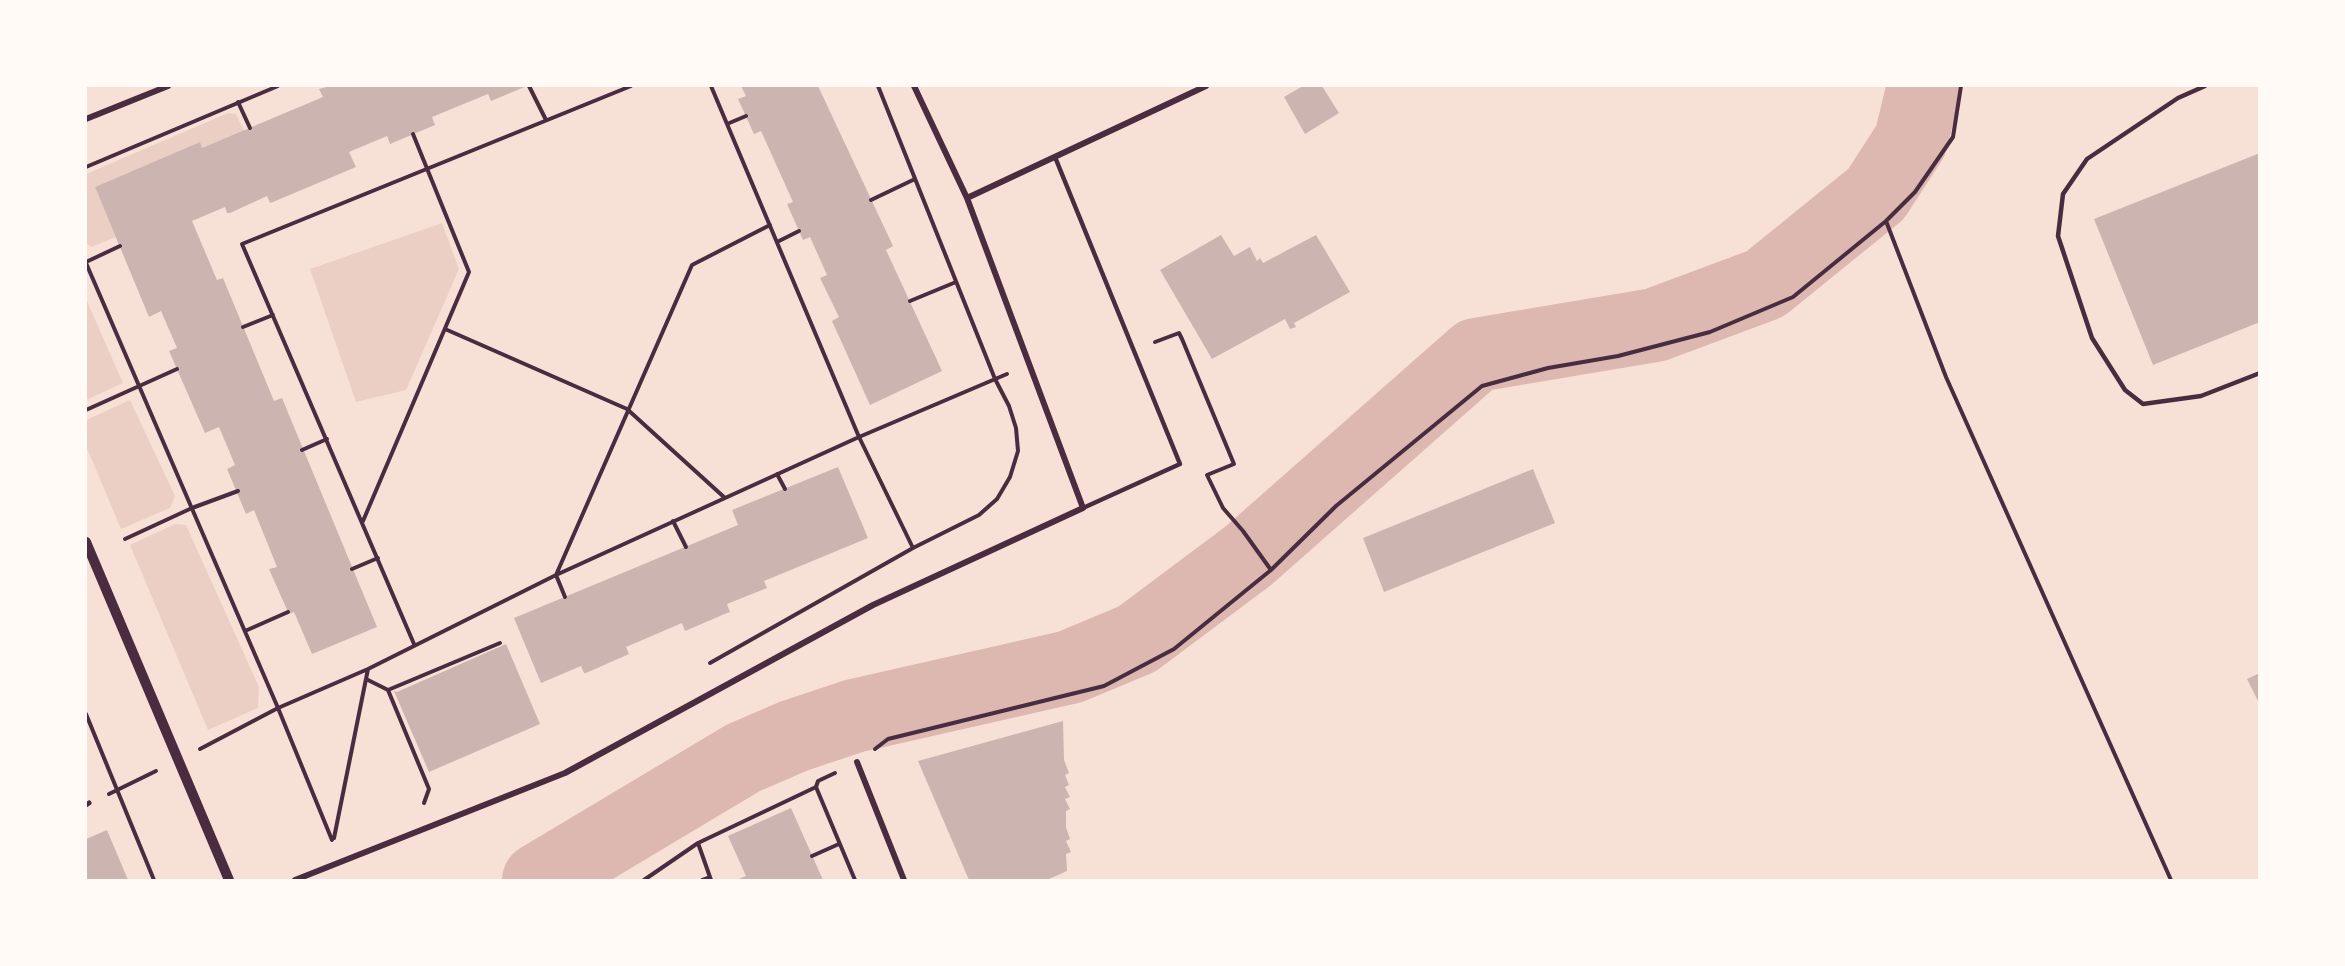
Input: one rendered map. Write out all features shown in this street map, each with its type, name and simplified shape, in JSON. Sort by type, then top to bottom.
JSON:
[{"type":"street","points":[[86,119],[168,86]]},
{"type":"street","points":[[295,880],[565,773],[873,605],[1083,508],[967,198],[914,86]]},
{"type":"street","points":[[967,198],[1206,86]]},
{"type":"street","points":[[86,542],[229,880]]},
{"type":"street","points":[[857,762],[904,880]]},
{"type":"lane","points":[[2205,86],[2178,98],[2087,159],[2063,194],[2058,236],[2092,338],[2126,390],[2143,404],[2201,396],[2259,373]]},
{"type":"lane","points":[[1055,156],[1180,464],[1083,508]]},
{"type":"path","points":[[86,167],[278,86]]},
{"type":"path","points":[[529,86],[546,120]]},
{"type":"path","points":[[414,644],[242,244],[631,86]]},
{"type":"path","points":[[711,86],[859,437],[913,548]]},
{"type":"path","points":[[704,666],[913,548],[979,514],[997,499],[1011,477],[1018,451],[1016,428],[1009,406],[994,379],[878,86]]},
{"type":"path","points":[[855,880],[816,787],[818,781],[857,762],[888,739],[1104,686],[1174,649],[1271,570],[1336,506],[1482,386],[1548,368],[1618,356],[1710,332],[1793,297],[1886,221],[1915,192],[1953,137],[1961,86]]},
{"type":"path","points":[[238,102],[250,128]]},
{"type":"path","points":[[727,124],[746,116]]},
{"type":"path","points":[[363,521],[469,272],[413,134]]},
{"type":"path","points":[[871,200],[915,180]]},
{"type":"path","points":[[1886,221],[1946,377],[2171,880]]},
{"type":"path","points":[[565,597],[556,575],[692,265],[770,225]]},
{"type":"path","points":[[777,242],[799,231]]},
{"type":"path","points":[[120,246],[86,262],[278,708],[333,843]]},
{"type":"path","points":[[910,301],[956,282]]},
{"type":"path","points":[[243,327],[273,315]]},
{"type":"path","points":[[445,329],[627,409],[725,498]]},
{"type":"path","points":[[1154,342],[1179,333],[1234,464],[1206,475],[1223,508],[1271,570]]},
{"type":"path","points":[[87,804],[278,708],[368,669],[556,575],[859,437],[1029,364]]},
{"type":"path","points":[[86,410],[177,369]]},
{"type":"path","points":[[302,450],[327,439]]},
{"type":"path","points":[[777,474],[785,489]]},
{"type":"path","points":[[125,539],[192,508],[238,491]]},
{"type":"path","points":[[673,521],[686,547]]},
{"type":"path","points":[[352,569],[378,558]]},
{"type":"path","points":[[245,631],[288,612]]},
{"type":"path","points":[[388,690],[500,643]]},
{"type":"path","points":[[339,863],[333,843],[368,669]]},
{"type":"path","points":[[366,679],[388,690],[429,789],[421,812]]},
{"type":"path","points":[[86,714],[154,880]]},
{"type":"path","points":[[644,880],[698,843],[816,787]]},
{"type":"path","points":[[698,843],[711,879],[702,880]]},
{"type":"path","points":[[812,856],[839,844]]},
{"type":"shaded area","points":[[228,113],[236,114],[244,131],[202,148],[200,143],[95,187],[116,237],[91,247],[86,243],[86,174]]},
{"type":"shaded area","points":[[442,223],[459,269],[406,390],[356,402],[310,269]]},
{"type":"shaded area","points":[[86,299],[123,383],[86,400]]},
{"type":"shaded area","points":[[130,400],[175,496],[170,508],[121,529],[86,446],[86,420]]},
{"type":"shaded area","points":[[175,524],[186,525],[259,687],[258,708],[208,730],[130,545]]},
{"type":"building","points":[[330,86],[527,86],[491,101],[488,94],[432,117],[435,125],[390,144],[387,136],[349,152],[356,167],[273,202],[270,203],[267,196],[230,213],[227,213],[225,207],[192,221],[217,280],[223,278],[274,401],[282,398],[377,627],[312,654],[294,612],[281,617],[288,612],[269,569],[277,567],[254,510],[246,514],[227,469],[235,465],[219,427],[205,433],[169,351],[177,348],[161,311],[149,317],[95,187],[200,142],[202,148],[323,97],[319,89]]},
{"type":"building","points":[[741,86],[818,86],[893,246],[886,250],[942,371],[870,405],[832,321],[839,317],[820,278],[827,275],[810,237],[803,240],[787,204],[793,202],[761,131],[754,134],[738,99],[746,96]]},
{"type":"building","points":[[1303,86],[1322,86],[1339,113],[1305,134],[1284,97]]},
{"type":"building","points":[[2260,153],[2260,322],[2153,365],[2094,219]]},
{"type":"building","points":[[1221,235],[1234,256],[1250,247],[1257,261],[1260,258],[1263,263],[1316,235],[1350,292],[1294,323],[1296,327],[1290,329],[1285,319],[1212,359],[1160,270]]},
{"type":"building","points":[[838,467],[868,538],[764,581],[767,588],[727,604],[730,612],[685,631],[682,623],[626,647],[629,654],[586,673],[581,666],[541,683],[514,618],[738,525],[732,510]]},
{"type":"building","points":[[1533,469],[1555,523],[1384,592],[1363,538]]},
{"type":"building","points":[[506,644],[540,724],[429,772],[394,691],[397,692]]},
{"type":"building","points":[[2260,673],[2260,705],[2247,679]]},
{"type":"building","points":[[1063,721],[1064,760],[1069,773],[1065,775],[1069,785],[1065,787],[1070,797],[1065,799],[1070,809],[1066,811],[1066,827],[1070,839],[1066,841],[1071,852],[1066,854],[1067,871],[1050,880],[969,880],[918,761]]},
{"type":"building","points":[[791,808],[823,880],[736,880],[746,876],[728,836]]},
{"type":"building","points":[[107,830],[128,880],[86,880],[86,839]]},
{"type":"waterway","points":[[539,880],[743,758],[794,736],[854,716],[1070,667],[1137,639],[1248,556],[1476,355],[1655,325],[1765,284],[1876,194],[1911,140],[1924,86]]}]
